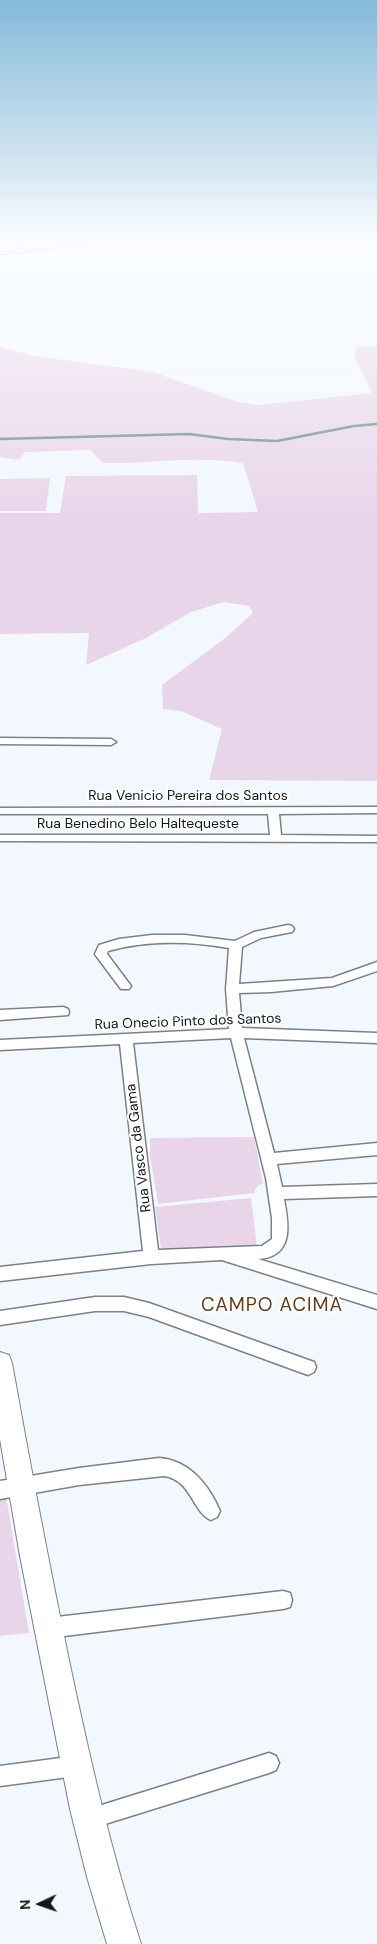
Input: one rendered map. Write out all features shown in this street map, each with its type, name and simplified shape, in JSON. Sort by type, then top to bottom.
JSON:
[{"type":"main road","points":[[0,1363],[10,1488],[48,1628],[88,1820],[124,1944]]},
{"type":"street","points":[[0,741],[111,742]]},
{"type":"street","name":"Rua Venicio Pereira dos Santos","points":[[0,811],[377,810]]},
{"type":"street","points":[[273,811],[276,840]]},
{"type":"street","name":"Rua Benedino Belo Haltequeste","points":[[0,838],[377,839]]},
{"type":"street","points":[[125,986],[101,954],[103,948],[140,940],[163,938],[203,940],[236,945],[258,934],[288,929]]},
{"type":"street","points":[[0,1274],[151,1257],[262,1252],[272,1249],[279,1242],[280,1220],[276,1193],[237,1033],[232,989],[232,960],[236,945]]},
{"type":"street","points":[[232,989],[289,987],[333,982],[377,966]]},
{"type":"street","points":[[0,1015],[63,1012]]},
{"type":"street","name":"Rua Onecio Pinto dos Santos","points":[[0,1045],[237,1033],[377,1038]]},
{"type":"street","name":"Rua Vasco da Gama","points":[[126,1040],[151,1257]]},
{"type":"street","points":[[269,1159],[377,1149]]},
{"type":"street","points":[[276,1193],[377,1190]]},
{"type":"street","points":[[221,1254],[377,1302]]},
{"type":"street","points":[[0,1318],[94,1304],[124,1304],[158,1313],[308,1367]]},
{"type":"street","points":[[10,1488],[89,1475],[169,1468],[185,1476],[198,1489],[211,1511]]},
{"type":"street","points":[[48,1628],[283,1600]]},
{"type":"street","points":[[88,1820],[269,1763]]},
{"type":"street","points":[[0,1776],[76,1766]]},
{"type":"shaded area","points":[[377,346],[377,781],[209,780],[222,729],[181,711],[163,709],[162,685],[224,639],[253,613],[249,606],[224,602],[191,612],[144,639],[86,665],[89,633],[0,634],[0,513],[60,513],[66,476],[197,475],[198,513],[258,512],[243,463],[190,460],[102,463],[91,450],[25,452],[19,460],[0,457],[0,347],[35,356],[153,372],[238,402],[258,405],[372,393],[354,356],[357,347]]},
{"type":"shaded area","points":[[50,478],[46,511],[0,511],[0,479]]},
{"type":"shaded area","points":[[254,1137],[263,1184],[258,1185],[254,1193],[158,1204],[150,1156],[150,1138]]},
{"type":"shaded area","points":[[251,1198],[257,1248],[162,1255],[155,1207]]},
{"type":"shaded area","points":[[6,1496],[29,1633],[0,1636],[0,1498]]},
{"type":"waterway","points":[[0,439],[189,434],[228,439],[277,441],[354,426],[377,424]]},
{"type":"district","name":"CAMPO ACIMA","points":[[272,1306]]}]
